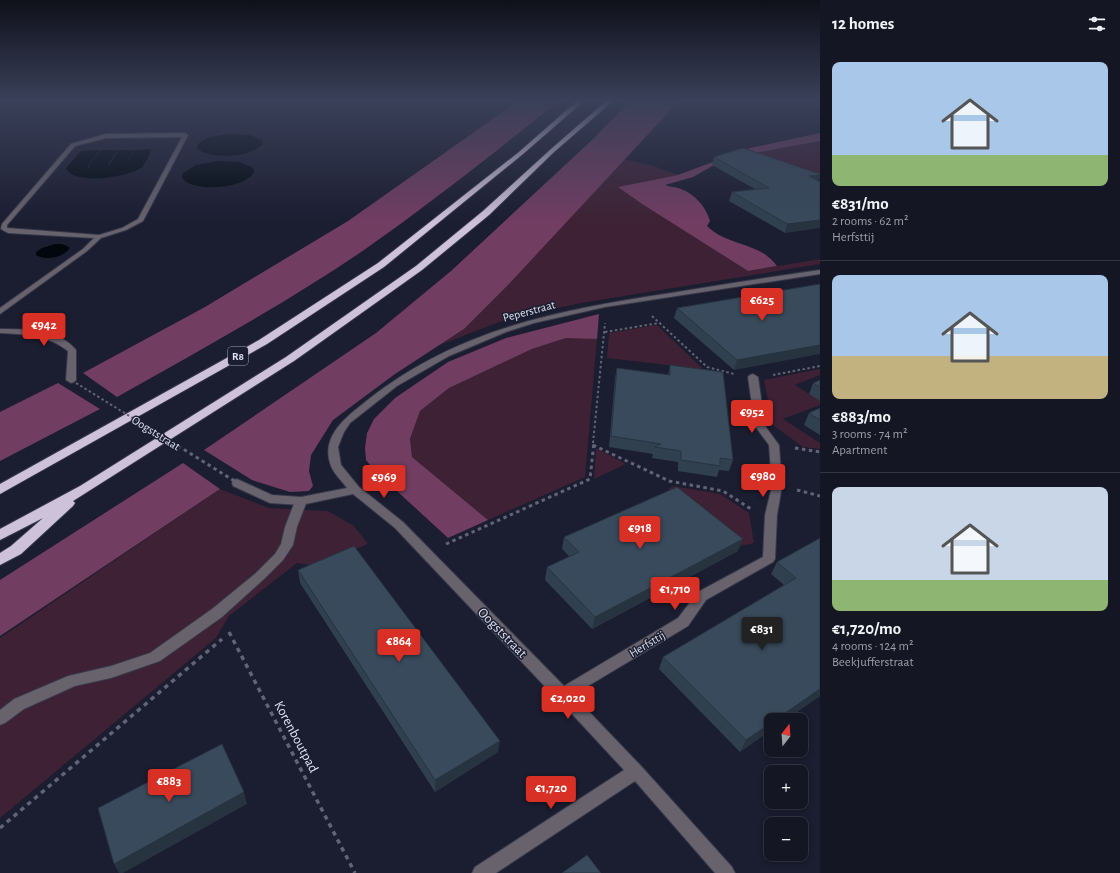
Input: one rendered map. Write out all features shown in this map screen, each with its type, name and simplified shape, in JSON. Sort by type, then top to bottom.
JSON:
[{"type":"highway","name":"R8","points":[[0,490],[263,342],[381,265],[534,142]]},
{"type":"highway","name":"R8","points":[[0,535],[85,489],[290,359],[419,268],[486,213],[563,142]]},
{"type":"highway","points":[[0,560],[16,550],[85,489]]},
{"type":"street","points":[[85,142],[73,145],[4,225],[4,229],[8,231],[74,234],[99,237],[124,229],[140,220],[182,142]]},
{"type":"street","points":[[0,312],[85,250],[99,237]]},
{"type":"street","name":"Peperstraat","points":[[355,490],[336,466],[333,447],[339,432],[347,421],[394,384],[446,354],[503,330],[559,314],[820,272]]},
{"type":"street","points":[[0,330],[30,332],[65,343],[72,350],[74,381]]},
{"type":"street","name":"Herfsttij","points":[[561,695],[683,622],[702,596],[769,559],[771,515],[777,486],[774,446],[760,426],[753,377]]},
{"type":"street","points":[[237,482],[270,499],[301,501],[355,490]]},
{"type":"street","name":"Oogststraat","points":[[355,490],[399,525],[561,695],[636,771],[726,873]]},
{"type":"street","points":[[0,718],[19,704],[73,680],[111,672],[155,657],[217,613],[279,558],[287,545],[291,527],[301,501]]},
{"type":"street","points":[[481,873],[636,771]]},
{"type":"path","points":[[636,301],[707,368],[753,377],[763,377],[820,366]]},
{"type":"path","points":[[425,553],[590,479],[605,332],[605,306]]},
{"type":"path","points":[[605,332],[658,322]]},
{"type":"path","name":"Oogststraat","points":[[74,381],[237,482]]},
{"type":"path","points":[[593,445],[669,481],[723,491],[753,510],[771,515]]},
{"type":"path","name":"Korenboutpad","points":[[217,613],[229,633],[355,873]]},
{"type":"path","points":[[0,828],[229,633]]},
{"type":"shaded area","points":[[202,142],[263,142],[263,143],[258,148],[250,152],[231,156],[220,156],[203,152],[197,148],[198,144]]},
{"type":"shaded area","points":[[460,142],[508,142],[414,214],[334,270],[242,326],[117,397],[83,373],[205,307],[348,221]]},
{"type":"shaded area","points":[[590,142],[641,142],[509,284],[464,329],[395,374],[333,420],[311,455],[309,471],[313,486],[309,491],[290,492],[252,480],[204,450],[376,333],[451,271]]},
{"type":"shaded area","points":[[779,142],[816,142],[744,155],[716,164],[693,177],[665,185],[681,189],[691,194],[703,206],[710,221],[707,226],[715,232],[762,252],[777,266],[748,271],[642,204],[618,187],[678,175],[750,148]]},
{"type":"shaded area","points":[[820,142],[820,179],[744,155]]},
{"type":"shaded area","points":[[152,149],[146,162],[141,168],[113,177],[79,177],[71,174],[66,168],[81,151],[100,150],[88,165],[88,168],[92,170],[89,168],[89,165],[101,150],[118,150],[108,164],[109,165],[119,150],[134,150],[124,167],[135,150]]},
{"type":"shaded area","points":[[623,159],[654,166],[678,175],[619,187],[642,204],[748,271],[820,259],[820,264],[581,303],[529,314],[499,322],[440,345],[464,329],[509,284]]},
{"type":"shaded area","points":[[218,161],[240,162],[253,168],[254,172],[249,178],[241,182],[219,187],[197,186],[188,183],[182,178],[183,173],[196,165]]},
{"type":"shaded area","points":[[55,244],[62,244],[69,247],[69,249],[62,255],[54,258],[44,258],[36,255],[36,252],[42,248]]},
{"type":"shaded area","points":[[599,314],[597,339],[566,338],[532,349],[449,388],[420,411],[410,439],[412,457],[488,520],[448,538],[373,469],[366,460],[365,448],[367,433],[374,419],[395,398],[448,362],[506,338]]},
{"type":"shaded area","points":[[657,325],[703,369],[607,358],[609,333]]},
{"type":"shaded area","points":[[579,337],[597,339],[585,477],[488,520],[412,457],[410,439],[420,411],[449,388],[532,349],[566,338]]},
{"type":"shaded area","points":[[820,369],[820,375],[795,385],[820,401],[820,405],[783,419],[820,443],[820,449],[803,447],[773,425],[764,380]]},
{"type":"shaded area","points":[[58,383],[100,409],[0,461],[0,412]]},
{"type":"shaded area","points":[[596,448],[626,464],[594,479]]},
{"type":"shaded area","points":[[183,463],[220,489],[0,636],[0,580]]},
{"type":"shaded area","points":[[673,486],[720,494],[749,513],[754,543],[740,546],[668,489]]},
{"type":"shaded area","points":[[220,489],[269,508],[328,511],[354,526],[368,544],[316,566],[297,563],[229,616],[216,638],[0,818],[0,638]]},
{"type":"building","points":[[743,148],[820,174],[809,176],[820,182],[820,220],[787,224],[732,192],[769,188],[714,157]]},
{"type":"building","points":[[820,284],[820,345],[737,360],[677,308]]},
{"type":"building","points":[[670,365],[723,372],[733,460],[720,458],[720,466],[681,460],[681,451],[655,447],[661,444],[611,436],[617,368],[670,375]]},
{"type":"building","points":[[820,380],[820,387],[813,383]]},
{"type":"building","points":[[820,408],[820,420],[809,413]]},
{"type":"building","points":[[677,487],[743,539],[595,617],[547,567],[579,552],[564,537]]},
{"type":"building","points":[[820,538],[820,689],[785,713],[764,713],[764,728],[746,740],[663,657],[796,578],[777,562]]},
{"type":"building","points":[[354,546],[500,741],[435,780],[298,570]]},
{"type":"building","points":[[222,744],[244,792],[114,864],[98,808]]},
{"type":"building","points":[[587,855],[601,873],[562,873]]}]
